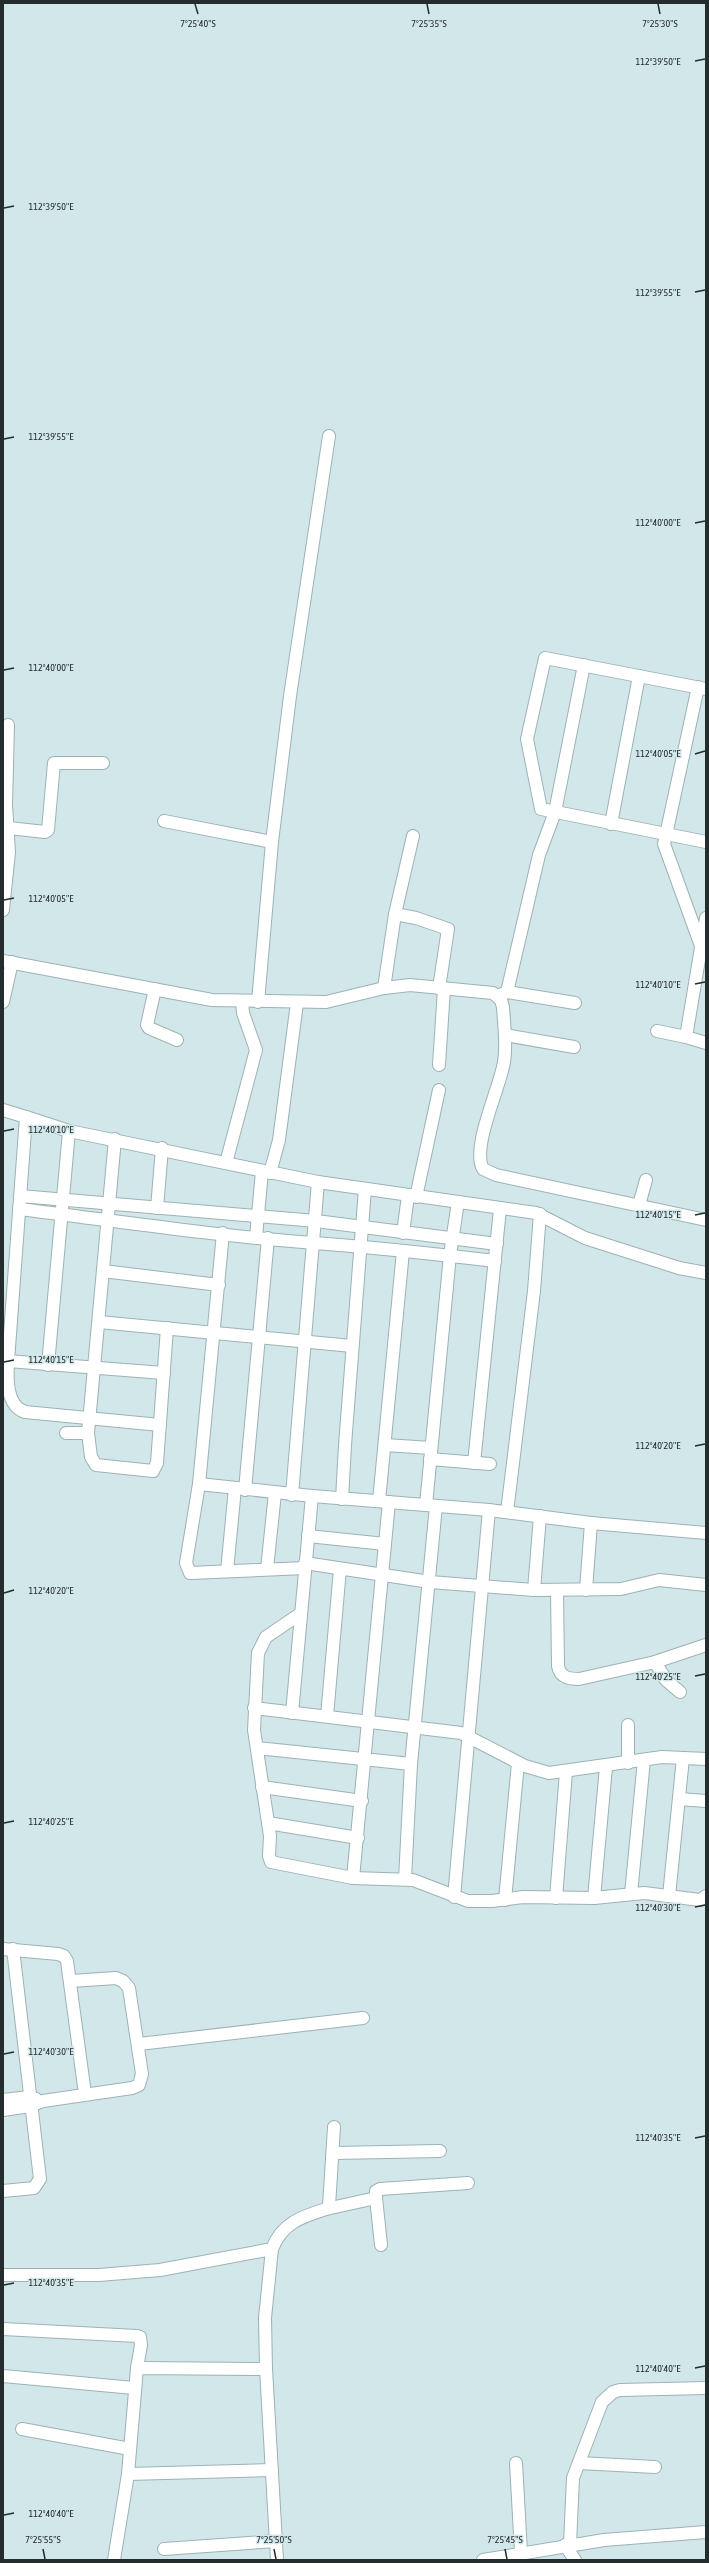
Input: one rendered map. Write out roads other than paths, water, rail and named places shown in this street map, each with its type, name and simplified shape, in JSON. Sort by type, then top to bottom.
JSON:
[{"type":"street","points":[[258,1002],[272,842],[290,700],[329,436]]},
{"type":"street","points":[[701,946],[664,844],[666,834],[702,688],[545,658],[527,739],[541,809],[611,824],[666,834],[706,842]]},
{"type":"street","points":[[584,665],[556,812],[539,855],[502,994],[505,1035],[504,1063],[479,1153],[483,1169],[496,1175],[706,1220]]},
{"type":"street","points":[[611,824],[639,676]]},
{"type":"street","points":[[3,910],[9,852],[9,828],[6,805],[8,724]]},
{"type":"street","points":[[9,828],[45,832],[48,830],[54,763],[103,763]]},
{"type":"street","points":[[164,821],[272,842]]},
{"type":"street","points":[[384,988],[395,914],[414,836]]},
{"type":"street","points":[[395,914],[412,917],[448,929],[442,989],[439,1065]]},
{"type":"street","points":[[686,1037],[706,918]]},
{"type":"street","points":[[3,1002],[7,962],[60,970],[84,976],[206,999],[297,1003],[340,1000],[384,988],[410,985],[575,1002]]},
{"type":"street","points":[[155,989],[147,1025],[148,1028],[177,1040]]},
{"type":"street","points":[[226,1163],[256,1050],[243,1013],[242,1001]]},
{"type":"street","points":[[227,1571],[240,1489],[258,1337],[262,1237],[258,1216],[266,1172],[279,1140],[297,1003]]},
{"type":"street","points":[[657,1031],[706,1043]]},
{"type":"street","points":[[505,1035],[574,1047]]},
{"type":"street","points":[[403,1233],[439,1090]]},
{"type":"street","points":[[160,1425],[89,1419],[20,1410],[14,1403],[9,1389],[8,1361],[20,1196],[15,1113],[69,1131],[162,1148],[266,1172],[318,1182],[540,1214],[560,1227],[585,1238],[679,1268],[706,1273]]},
{"type":"street","points":[[48,1365],[69,1131]]},
{"type":"street","points":[[115,1139],[88,1433],[91,1457],[96,1465],[150,1472],[157,1463],[167,1328]]},
{"type":"street","points":[[157,1208],[162,1148]]},
{"type":"street","points":[[639,1205],[646,1180]]},
{"type":"street","points":[[292,1494],[306,1342],[318,1182]]},
{"type":"street","points":[[342,1499],[360,1227],[365,1189]]},
{"type":"street","points":[[20,1196],[316,1221],[497,1244]]},
{"type":"street","points":[[405,1879],[414,1726],[430,1582],[431,1454],[450,1256],[458,1202]]},
{"type":"street","points":[[19,1209],[108,1221],[314,1243],[359,1245],[495,1261]]},
{"type":"street","points":[[474,1463],[500,1209]]},
{"type":"street","points":[[507,1512],[534,1291],[540,1214]]},
{"type":"street","points":[[223,1233],[199,1484],[186,1563],[187,1570],[193,1574],[305,1566],[340,1569],[430,1582],[534,1590],[630,1588],[659,1580],[706,1585]]},
{"type":"street","points":[[354,1878],[385,1544],[384,1445],[403,1251]]},
{"type":"street","points":[[103,1271],[218,1285]]},
{"type":"street","points":[[99,1322],[352,1346]]},
{"type":"street","points":[[8,1361],[94,1369],[164,1373]]},
{"type":"street","points":[[66,1433],[88,1433]]},
{"type":"street","points":[[384,1445],[474,1463],[490,1464]]},
{"type":"street","points":[[199,1484],[274,1493],[489,1510],[592,1523],[706,1533]]},
{"type":"street","points":[[267,1569],[274,1493]]},
{"type":"street","points":[[292,1712],[312,1496]]},
{"type":"street","points":[[454,1897],[489,1510]]},
{"type":"street","points":[[534,1590],[540,1516]]},
{"type":"street","points":[[586,1590],[592,1523]]},
{"type":"street","points":[[308,1536],[385,1544]]},
{"type":"street","points":[[327,1716],[340,1569]]},
{"type":"street","points":[[557,1590],[558,1666],[561,1675],[567,1678],[579,1678],[655,1662],[706,1645]]},
{"type":"street","points":[[300,1614],[266,1638],[260,1647],[254,1708],[257,1748],[271,1842],[269,1856],[272,1862],[354,1878],[405,1879],[468,1901],[505,1900],[523,1897],[594,1898],[644,1893],[700,1900],[706,1896]]},
{"type":"street","points":[[655,1662],[666,1680],[680,1692]]},
{"type":"street","points":[[254,1708],[414,1726],[468,1735],[518,1763],[542,1772],[566,1772],[606,1767],[662,1757],[706,1759]]},
{"type":"street","points":[[628,1725],[628,1763]]},
{"type":"street","points":[[257,1748],[411,1764]]},
{"type":"street","points":[[669,1896],[683,1758]]},
{"type":"street","points":[[631,1894],[644,1760]]},
{"type":"street","points":[[505,1900],[518,1763]]},
{"type":"street","points":[[594,1898],[606,1767]]},
{"type":"street","points":[[556,1898],[566,1772]]},
{"type":"street","points":[[262,1787],[362,1801]]},
{"type":"street","points":[[679,1799],[706,1801]]},
{"type":"street","points":[[268,1822],[358,1838]]},
{"type":"street","points":[[3,2191],[34,2188],[40,2179],[8,1949],[64,1956],[71,1981],[85,2094]]},
{"type":"street","points":[[3,2100],[30,2102],[43,2101],[139,2085],[142,2074],[139,2044],[129,1988],[123,1981],[116,1978],[71,1981]]},
{"type":"street","points":[[139,2044],[363,2018]]},
{"type":"street","points":[[3,2110],[30,2102]]},
{"type":"street","points":[[326,2209],[331,2199],[334,2127]]},
{"type":"street","points":[[334,2153],[440,2151]]},
{"type":"street","points":[[382,2245],[376,2191],[380,2189],[468,2183]]},
{"type":"street","points":[[277,2560],[266,2369],[266,2318],[272,2249],[288,2224],[300,2217],[326,2209],[376,2198]]},
{"type":"street","points":[[3,2275],[99,2274],[160,2270],[272,2249]]},
{"type":"street","points":[[3,2329],[137,2336],[142,2343],[134,2388],[128,2474],[114,2560]]},
{"type":"street","points":[[137,2368],[266,2369]]},
{"type":"street","points":[[3,2376],[134,2388]]},
{"type":"street","points":[[575,2560],[568,2545],[573,2478],[602,2402],[613,2392],[630,2389],[706,2388]]},
{"type":"street","points":[[22,2430],[130,2449]]},
{"type":"street","points":[[516,2463],[521,2552]]},
{"type":"street","points":[[579,2463],[655,2467]]},
{"type":"street","points":[[128,2474],[272,2470]]},
{"type":"street","points":[[484,2560],[521,2552],[620,2538],[706,2532]]},
{"type":"street","points":[[164,2549],[276,2541]]}]
